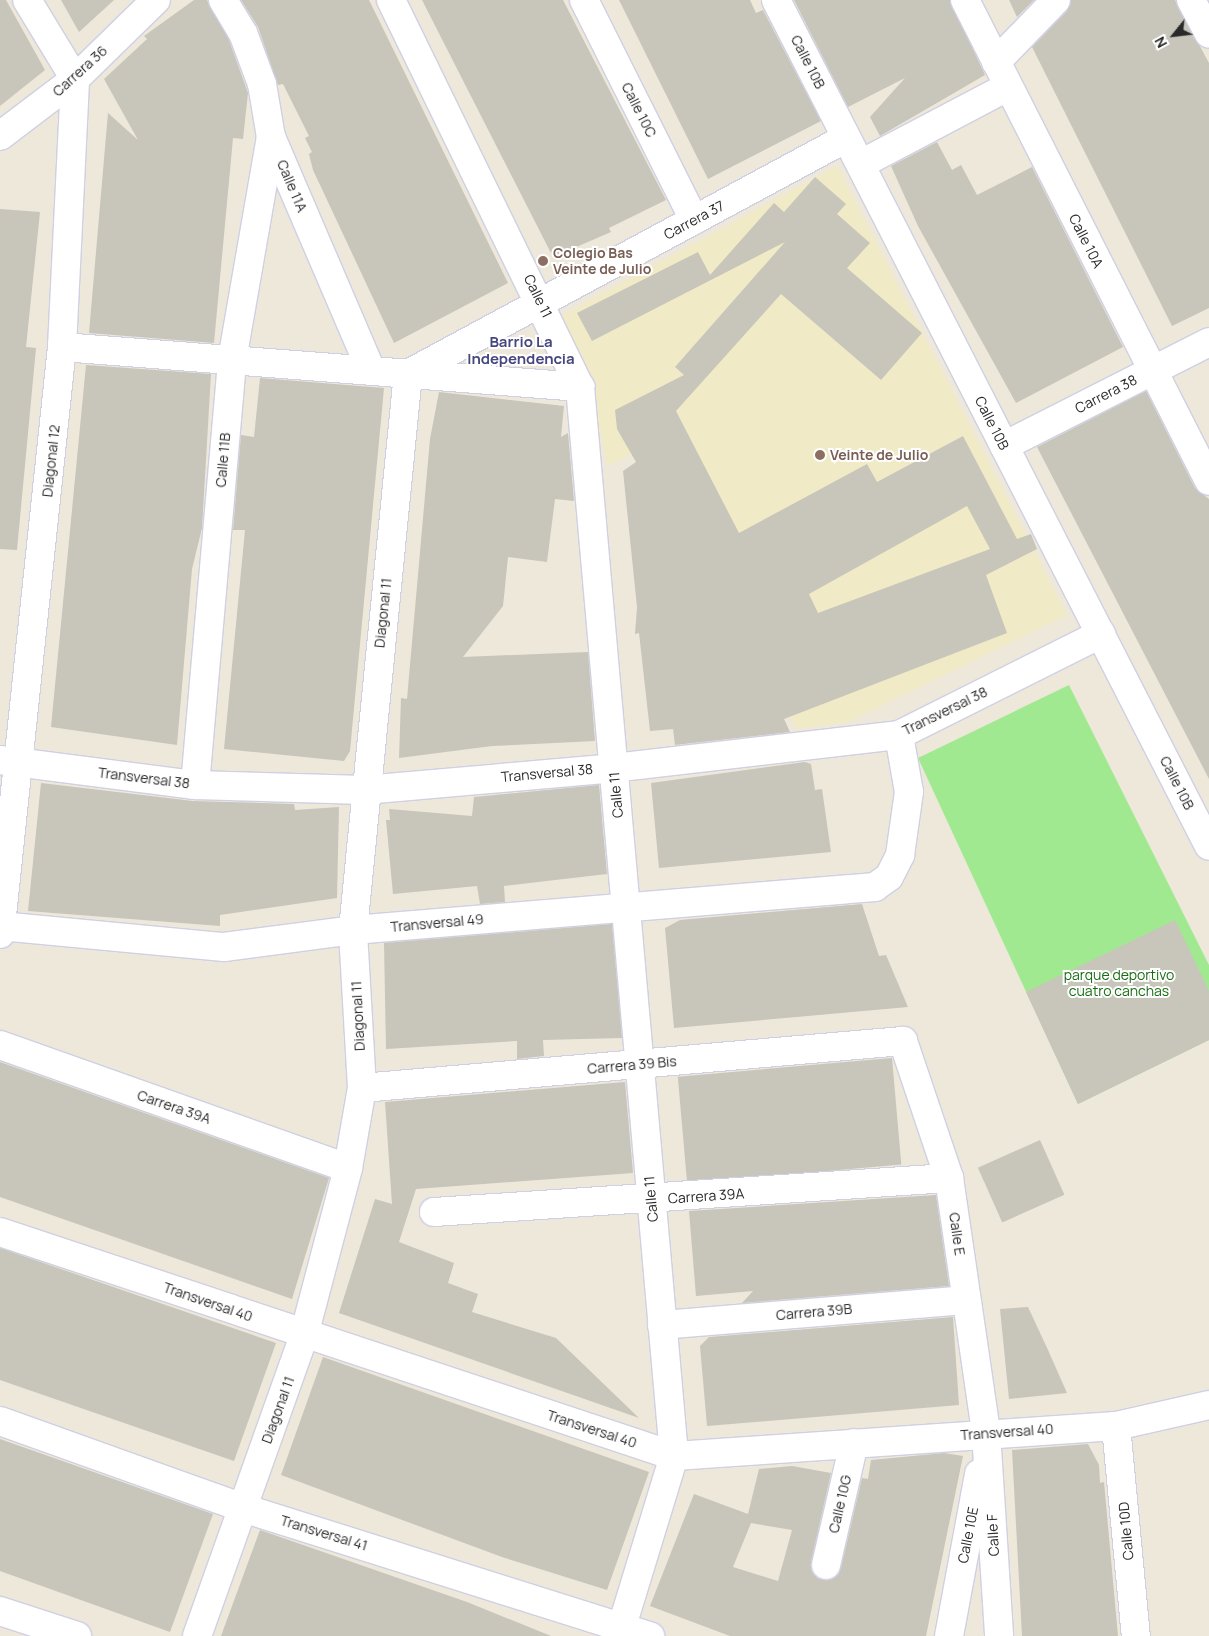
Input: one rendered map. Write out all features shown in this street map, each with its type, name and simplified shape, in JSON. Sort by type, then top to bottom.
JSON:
[{"type":"street","points":[[26,0],[75,79]]},
{"type":"street","name":"Carrera 36","points":[[0,136],[75,79],[156,0]]},
{"type":"street","name":"Calle 11A","points":[[223,0],[243,34],[262,84],[271,138],[371,370]]},
{"type":"street","name":"Calle 11","points":[[391,0],[541,303],[580,388],[674,1456],[622,1626]]},
{"type":"street","name":"Calle 10C","points":[[584,0],[694,220]]},
{"type":"street","name":"Calle 10B","points":[[776,0],[1209,846]]},
{"type":"street","name":"Calle 10A","points":[[965,0],[1209,481]]},
{"type":"street","points":[[996,62],[1056,0]]},
{"type":"street","points":[[1192,0],[1209,34]]},
{"type":"street","name":"Diagonal 12","points":[[1,929],[10,761],[62,347],[75,79]]},
{"type":"street","points":[[861,164],[1008,87]]},
{"type":"street","name":"Calle 11B","points":[[195,784],[232,360],[271,138]]},
{"type":"street","name":"Carrera 37","points":[[408,374],[847,138]]},
{"type":"street","name":"Carrera 38","points":[[1004,446],[1209,342]]},
{"type":"street","points":[[62,347],[580,388]]},
{"type":"street","name":"Diagonal 11","points":[[197,1636],[304,1335],[348,1168],[362,1088],[353,930],[364,790],[408,374]]},
{"type":"street","name":"Transversal 38","points":[[10,761],[195,784],[364,790],[613,768],[899,735],[1101,634]]},
{"type":"street","name":"Transversal 49","points":[[1,929],[224,947],[353,930],[626,906],[875,887],[889,877],[900,855],[909,792],[899,735]]},
{"type":"street","name":"Carrera 39 Bis","points":[[362,1088],[903,1041]]},
{"type":"street","name":"Calle E","points":[[903,1041],[949,1178],[986,1433]]},
{"type":"street","name":"Carrera 39A","points":[[0,1046],[348,1168]]},
{"type":"street","name":"Carrera 39A","points":[[434,1212],[652,1200],[949,1178]]},
{"type":"street","name":"Transversal 40","points":[[0,1232],[304,1335],[674,1456],[986,1433],[1116,1426],[1209,1405]]},
{"type":"street","name":"Carrera 39B","points":[[662,1325],[966,1300]]},
{"type":"street","name":"Transversal 41","points":[[0,1422],[243,1508],[650,1636]]},
{"type":"street","name":"Calle 10D","points":[[1116,1426],[1136,1636]]},
{"type":"street","name":"Calle 10E","points":[[949,1636],[986,1433]]},
{"type":"street","name":"Calle F","points":[[986,1433],[999,1636]]},
{"type":"street","name":"Calle 10G","points":[[826,1565],[854,1442]]},
{"type":"street","points":[[0,1611],[77,1636]]},
{"type":"shaded area","name":"Veinte de Julio","points":[[837,166],[1067,615],[848,722],[797,729],[649,445],[608,466],[588,386],[563,315]]},
{"type":"green space","name":"parque deportivo cuatro canchas","points":[[1069,685],[1209,965],[1209,1040],[1078,1104],[918,758]]},
{"type":"building","points":[[0,0],[6,0],[45,70],[0,106]]},
{"type":"building","points":[[61,0],[114,0],[79,32]]},
{"type":"building","points":[[194,0],[207,0],[229,40],[248,93],[243,139],[233,138],[214,343],[89,333],[108,113],[138,140],[104,79],[147,39],[144,36]]},
{"type":"building","points":[[241,0],[369,0],[508,283],[394,343],[313,170],[309,154],[312,152],[305,138],[309,136],[283,84],[278,85],[258,27]]},
{"type":"building","points":[[422,0],[563,0],[666,200],[609,228],[611,232],[553,257]]},
{"type":"building","points":[[619,0],[750,0],[756,13],[763,10],[821,121],[708,179]]},
{"type":"building","points":[[794,0],[950,0],[985,75],[880,136],[870,117],[905,78],[848,107]]},
{"type":"building","points":[[1009,0],[1034,0],[1017,17]]},
{"type":"building","points":[[1071,0],[1175,0],[1209,63],[1209,308],[1172,326],[1032,47],[1067,11]]},
{"type":"building","points":[[937,142],[952,170],[961,165],[977,195],[1032,167],[1123,347],[1016,403],[918,226],[891,166]]},
{"type":"building","points":[[815,177],[846,204],[837,214],[870,243],[847,268],[922,333],[881,380],[781,294],[676,411],[739,533],[867,464],[877,482],[963,436],[1017,539],[1031,534],[1037,549],[986,575],[1007,633],[784,719],[790,732],[675,745],[673,729],[650,731],[639,633],[635,634],[637,607],[623,471],[636,462],[617,429],[615,410],[684,375],[675,367],[785,242],[592,341],[577,313],[698,252],[710,275],[774,203],[784,212]],"holes":[[[967,506],[990,549],[818,613],[809,594]]]},
{"type":"building","points":[[0,209],[40,212],[26,347],[36,348],[17,550],[0,549]]},
{"type":"building","points":[[86,365],[211,374],[202,528],[192,569],[177,745],[51,727]]},
{"type":"building","points":[[260,378],[384,388],[350,751],[344,761],[224,749],[245,530],[233,530],[241,435],[254,437]]},
{"type":"building","points":[[1146,391],[1195,488],[1209,499],[1209,779],[1037,447]]},
{"type":"building","points":[[439,392],[564,406],[561,437],[568,433],[574,501],[555,499],[547,562],[508,557],[503,606],[463,657],[588,652],[595,741],[492,746],[399,758],[401,698],[407,699],[430,439]]},
{"type":"building","points":[[805,762],[811,764],[815,790],[822,789],[831,852],[659,868],[651,783]]},
{"type":"building","points":[[41,783],[193,801],[294,804],[295,810],[339,807],[337,898],[220,915],[220,926],[28,911]]},
{"type":"building","points":[[599,785],[607,874],[504,886],[505,902],[480,904],[477,886],[393,894],[386,820],[390,820],[389,809],[472,816],[474,797]]},
{"type":"building","points":[[862,904],[879,956],[886,955],[908,1007],[674,1028],[665,928],[680,920]]},
{"type":"building","points":[[1175,920],[1209,991],[1209,1040],[1078,1104],[1026,992]]},
{"type":"building","points":[[612,924],[622,1038],[543,1040],[544,1056],[517,1059],[517,1041],[386,1049],[384,943]]},
{"type":"building","points":[[892,1058],[901,1165],[687,1183],[678,1077]]},
{"type":"building","points":[[0,1062],[329,1178],[292,1299],[0,1197]]},
{"type":"building","points":[[625,1082],[633,1173],[416,1189],[399,1242],[454,1263],[448,1283],[478,1294],[472,1312],[556,1338],[639,1418],[339,1313],[375,1199],[392,1204],[385,1102]]},
{"type":"building","points":[[1040,1140],[1064,1195],[1002,1222],[978,1168]]},
{"type":"building","points":[[936,1195],[949,1286],[742,1303],[753,1291],[696,1296],[689,1211]]},
{"type":"building","points":[[0,1248],[276,1343],[234,1461],[0,1380]]},
{"type":"building","points":[[1028,1307],[1067,1393],[1009,1399],[1000,1309]]},
{"type":"building","points":[[953,1317],[959,1405],[707,1426],[700,1346],[709,1337]]},
{"type":"building","points":[[323,1357],[649,1472],[607,1590],[502,1557],[281,1475]]},
{"type":"building","points":[[0,1439],[213,1514],[170,1632],[0,1571]]},
{"type":"building","points":[[1088,1444],[1099,1465],[1100,1483],[1104,1482],[1118,1636],[1022,1636],[1012,1450]]},
{"type":"building","points":[[944,1453],[963,1456],[926,1636],[730,1636],[650,1606],[694,1494],[748,1514],[759,1469],[792,1466],[831,1473],[811,1562],[815,1576],[830,1580],[841,1568],[862,1478],[868,1479],[871,1460]],"holes":[[[751,1523],[792,1530],[778,1581],[733,1567]]]},
{"type":"building","points":[[260,1530],[467,1602],[551,1636],[221,1636]]},
{"type":"place","name":"Colegio Bas Veinte de Julio","points":[[543,261]]},
{"type":"place","name":"Veinte de Julio","points":[[820,455]]},
{"type":"district","name":"Barrio La Independencia","points":[[521,350]]}]
